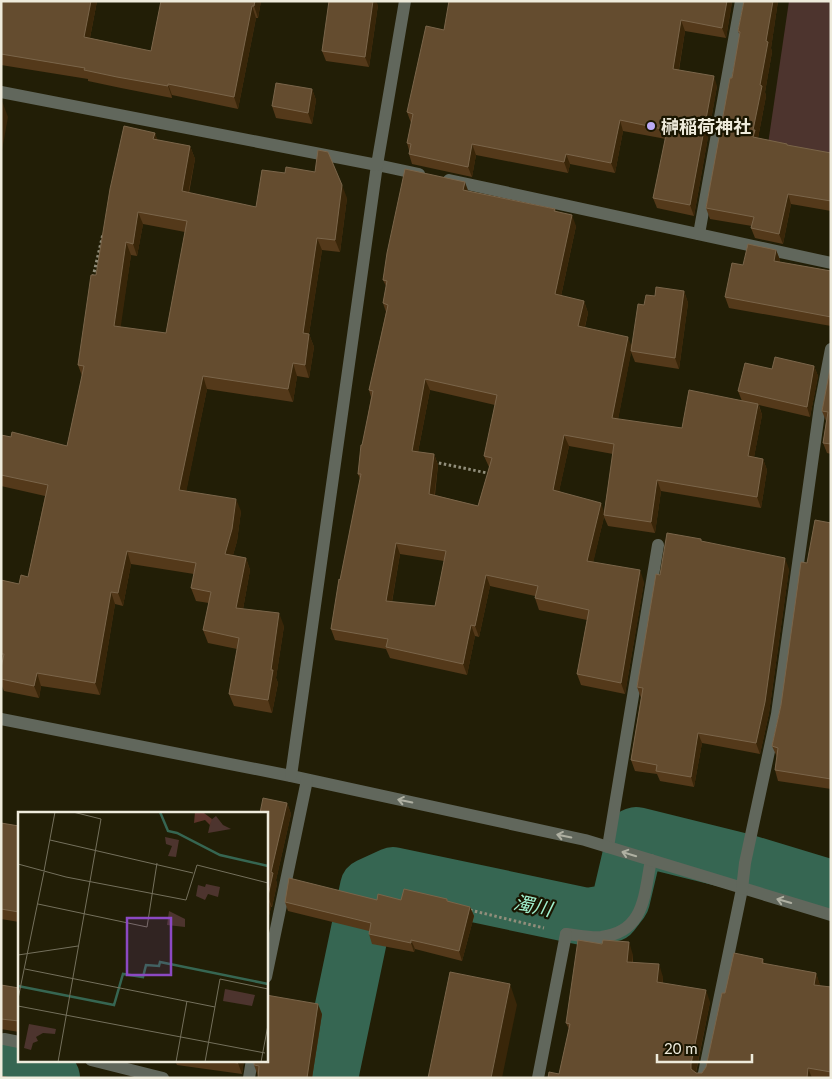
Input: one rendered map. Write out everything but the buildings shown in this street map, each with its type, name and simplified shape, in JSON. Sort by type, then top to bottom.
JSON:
[{"type":"street","points":[[291,776],[377,165],[405,1]]},
{"type":"street","points":[[699,234],[741,1]]},
{"type":"street","points":[[1,92],[377,165],[831,263]]},
{"type":"street","points":[[703,1078],[776,714],[825,407],[831,349]]},
{"type":"street","points":[[609,848],[658,545]]},
{"type":"street","points":[[1,719],[291,776],[585,840],[831,915]]},
{"type":"street","points":[[268,967],[307,780]]},
{"type":"street","points":[[538,1078],[566,934],[600,937],[620,932],[633,922],[642,909],[649,860]]},
{"type":"street","points":[[4,1039],[18,1042]]},
{"type":"street","points":[[100,1062],[163,1078]]},
{"type":"street","points":[[250,1078],[252,1062]]},
{"type":"path","points":[[92,282],[103,233]]},
{"type":"path","points":[[434,462],[500,476]]},
{"type":"path","points":[[461,908],[566,934]]},
{"type":"shaded area","points":[[789,1],[831,1],[831,155],[768,144]]},
{"type":"waterway","name":"濁川","points":[[329,1078],[369,887],[393,876],[587,917],[611,913],[621,900],[636,836],[745,863],[831,889]]},
{"type":"waterway","name":"濁川","points":[[1,1066],[51,1078]]},
{"type":"place","name":"榊稲荷神社","points":[[651,126]]}]
